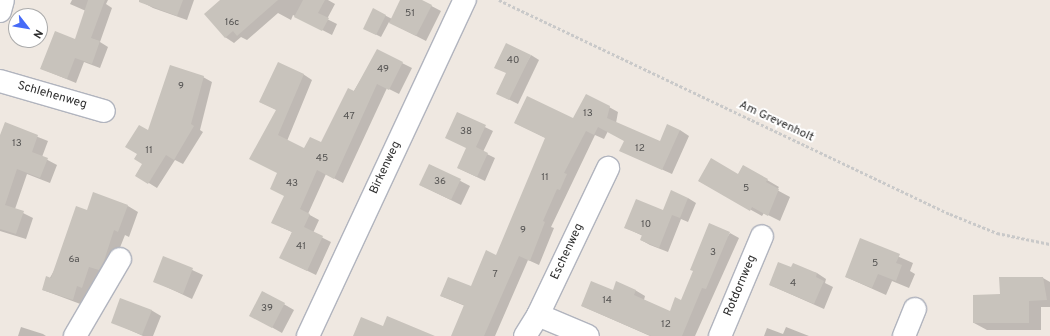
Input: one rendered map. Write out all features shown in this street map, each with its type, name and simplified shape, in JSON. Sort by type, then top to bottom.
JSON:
[{"type":"street","points":[[0,11],[2,0]]},
{"type":"street","name":"Birkenweg","points":[[308,336],[465,0]]},
{"type":"street","name":"Schlehenweg","points":[[0,81],[104,112]]},
{"type":"street","name":"Eschenweg","points":[[525,336],[538,315],[608,168]]},
{"type":"street","name":"Rotdornweg","points":[[720,336],[762,236]]},
{"type":"street","points":[[75,336],[120,259]]},
{"type":"street","points":[[904,336],[915,309]]},
{"type":"street","points":[[538,315],[588,336]]},
{"type":"path","name":"Am Grevenholt","points":[[499,0],[950,214],[998,233],[1050,244]]},
{"type":"building","points":[[88,0],[105,0],[91,38],[100,41],[92,64],[75,58],[67,79],[40,69],[55,31],[75,39]]},
{"type":"building","points":[[139,0],[183,0],[177,16],[139,2]]},
{"type":"building","points":[[220,0],[278,0],[237,36],[233,31],[225,38],[204,14]]},
{"type":"building","points":[[303,0],[325,0],[318,13],[329,18],[322,31],[294,17]]},
{"type":"building","points":[[400,0],[422,0],[432,5],[416,36],[389,23]]},
{"type":"building","points":[[373,8],[386,15],[376,35],[363,29]]},
{"type":"building","points":[[506,43],[531,55],[509,100],[496,94],[506,73],[494,68]]},
{"type":"building","points":[[377,49],[403,62],[389,90],[377,84],[334,179],[317,170],[300,209],[310,214],[304,227],[323,236],[307,271],[279,258],[292,232],[271,223],[284,196],[270,189],[277,173],[249,159],[276,110],[259,102],[278,62],[304,74],[278,135],[304,148],[310,137],[321,142],[348,88],[354,91]]},
{"type":"building","points":[[170,65],[204,76],[191,124],[194,126],[174,160],[166,155],[148,184],[135,176],[142,164],[134,159],[137,154],[125,147],[139,125],[148,130]]},
{"type":"building","points":[[586,94],[610,106],[607,118],[660,141],[667,124],[680,130],[662,170],[619,151],[624,141],[598,127],[594,135],[586,131],[564,173],[567,174],[560,190],[557,189],[543,221],[545,222],[530,261],[519,256],[484,336],[451,336],[464,305],[440,296],[448,277],[471,286],[486,250],[496,255],[545,138],[514,123],[527,96],[573,118]]},
{"type":"building","points":[[457,112],[486,125],[476,147],[488,153],[477,177],[457,168],[466,148],[445,138]]},
{"type":"building","points":[[5,122],[38,135],[32,152],[48,158],[40,178],[17,169],[5,205],[24,211],[16,234],[0,229],[0,135]]},
{"type":"building","points":[[711,158],[738,174],[743,165],[768,179],[766,182],[779,189],[768,216],[752,207],[750,211],[698,181]]},
{"type":"building","points":[[429,164],[461,179],[451,200],[419,185]]},
{"type":"building","points":[[671,190],[688,198],[680,218],[672,215],[659,248],[640,240],[642,235],[624,228],[636,199],[663,210]]},
{"type":"building","points":[[93,192],[128,205],[118,232],[114,230],[104,261],[99,270],[89,267],[82,288],[77,286],[73,300],[42,290],[46,276],[51,278],[76,206],[87,210]]},
{"type":"building","points":[[709,223],[730,232],[706,289],[702,288],[682,336],[651,336],[581,306],[591,281],[613,290],[616,281],[636,290],[634,295],[670,311],[675,297],[681,300],[693,271],[690,270]]},
{"type":"building","points":[[860,238],[900,254],[896,263],[902,265],[896,281],[878,274],[872,288],[845,277]]},
{"type":"building","points":[[163,256],[193,268],[183,294],[153,282]]},
{"type":"building","points":[[778,262],[791,267],[793,263],[817,273],[816,277],[824,281],[814,304],[769,285]]},
{"type":"building","points":[[999,277],[1043,277],[1047,300],[1029,301],[1029,323],[973,323],[973,295],[1000,294]]},
{"type":"building","points":[[262,291],[285,303],[272,328],[249,316]]},
{"type":"building","points":[[120,298],[152,310],[142,335],[111,323]]},
{"type":"building","points":[[387,316],[435,336],[353,336],[361,317],[383,326]]}]
